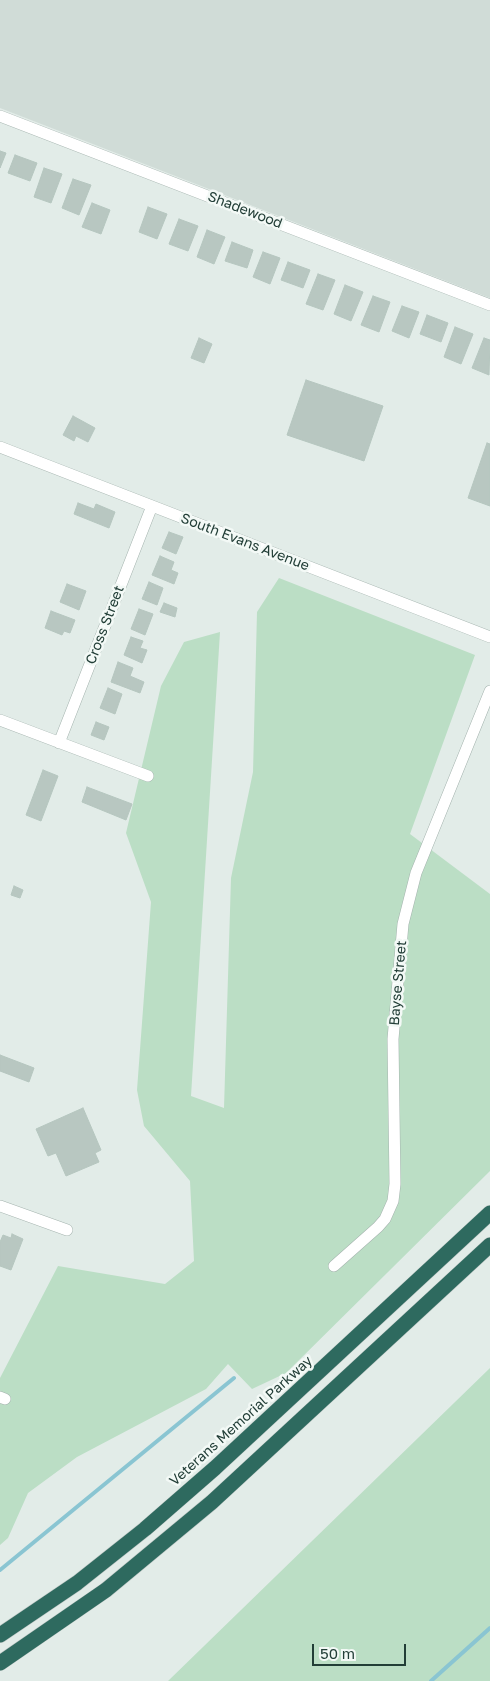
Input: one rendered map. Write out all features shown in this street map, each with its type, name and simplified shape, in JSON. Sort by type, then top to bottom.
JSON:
[{"type":"highway","name":"Veterans Memorial Parkway","points":[[0,1635],[77,1583],[152,1523],[223,1461],[490,1213]]},
{"type":"highway","points":[[0,1663],[106,1590],[205,1508],[490,1244]]},
{"type":"street","name":"Shadewood","points":[[0,116],[490,305]]},
{"type":"street","name":"South Evans Avenue","points":[[0,447],[490,637]]},
{"type":"street","name":"Cross Street","points":[[59,743],[152,506]]},
{"type":"street","name":"Bayse Street","points":[[334,1266],[382,1223],[394,1201],[393,1039],[403,924],[416,873],[490,691]]},
{"type":"street","points":[[0,720],[148,776]]},
{"type":"street","points":[[0,1206],[67,1230]]},
{"type":"shaded area","points":[[0,0],[490,0],[490,298],[0,108]]},
{"type":"green space","points":[[279,578],[475,655],[410,834],[490,894],[490,1171],[286,1373],[252,1389],[228,1364],[206,1389],[77,1457],[28,1493],[8,1538],[0,1545],[0,1378],[58,1266],[165,1284],[194,1261],[190,1181],[144,1126],[137,1090],[151,902],[126,833],[161,686],[184,642],[220,632],[191,1096],[224,1108],[231,878],[253,772],[257,612]]},
{"type":"green space","points":[[490,1368],[490,1681],[168,1681]]},
{"type":"building","points":[[0,151],[6,153],[0,168]]},
{"type":"building","points":[[15,155],[37,163],[30,181],[8,173]]},
{"type":"building","points":[[44,168],[62,174],[51,203],[34,197]]},
{"type":"building","points":[[73,179],[91,185],[79,215],[62,208]]},
{"type":"building","points":[[92,203],[110,210],[101,234],[82,227]]},
{"type":"building","points":[[148,207],[167,214],[157,239],[139,232]]},
{"type":"building","points":[[179,219],[198,226],[188,251],[169,244]]},
{"type":"building","points":[[207,230],[225,237],[214,264],[197,257]]},
{"type":"building","points":[[232,242],[253,250],[247,268],[225,261]]},
{"type":"building","points":[[263,252],[280,258],[270,284],[253,277]]},
{"type":"building","points":[[288,262],[310,270],[303,288],[281,280]]},
{"type":"building","points":[[318,274],[335,280],[323,310],[306,304]]},
{"type":"building","points":[[345,285],[363,292],[351,321],[334,314]]},
{"type":"building","points":[[373,296],[390,302],[379,332],[361,325]]},
{"type":"building","points":[[402,306],[419,312],[409,338],[392,331]]},
{"type":"building","points":[[427,315],[448,323],[441,342],[420,334]]},
{"type":"building","points":[[455,327],[473,334],[461,364],[444,357]]},
{"type":"building","points":[[199,338],[212,344],[204,363],[191,358]]},
{"type":"building","points":[[484,338],[490,340],[489,375],[472,368]]},
{"type":"building","points":[[306,380],[383,406],[364,461],[287,435]]},
{"type":"building","points":[[73,416],[95,428],[88,442],[76,436],[74,441],[63,435]]},
{"type":"building","points":[[487,443],[490,444],[490,506],[468,498]]},
{"type":"building","points":[[78,503],[94,509],[96,504],[115,512],[109,528],[74,514]]},
{"type":"building","points":[[169,532],[183,537],[176,554],[162,548]]},
{"type":"building","points":[[160,556],[174,562],[171,570],[178,573],[174,584],[152,575]]},
{"type":"building","points":[[149,582],[163,588],[157,605],[142,599]]},
{"type":"building","points":[[67,584],[86,591],[79,610],[60,602]]},
{"type":"building","points":[[164,603],[177,608],[175,617],[160,612]]},
{"type":"building","points":[[139,609],[153,614],[145,635],[131,629]]},
{"type":"building","points":[[51,611],[75,620],[70,633],[64,631],[62,635],[45,628]]},
{"type":"building","points":[[131,637],[143,641],[140,648],[147,650],[142,663],[124,655]]},
{"type":"building","points":[[118,662],[133,668],[130,676],[144,682],[140,693],[111,682]]},
{"type":"building","points":[[108,688],[122,694],[115,714],[100,708]]},
{"type":"building","points":[[96,722],[109,727],[104,740],[91,735]]},
{"type":"building","points":[[43,770],[58,776],[41,821],[26,815]]},
{"type":"building","points":[[87,787],[132,804],[126,820],[82,802]]},
{"type":"building","points":[[14,886],[23,890],[20,898],[11,895]]},
{"type":"building","points":[[0,1055],[34,1068],[29,1082],[0,1071]]},
{"type":"building","points":[[83,1108],[101,1150],[95,1153],[99,1162],[66,1176],[56,1153],[48,1156],[36,1129]]},
{"type":"building","points":[[12,1234],[23,1239],[11,1270],[0,1266],[0,1242],[3,1235],[11,1238]]},
{"type":"waterway","points":[[0,1570],[234,1378]]},
{"type":"waterway","points":[[431,1681],[490,1628]]}]
